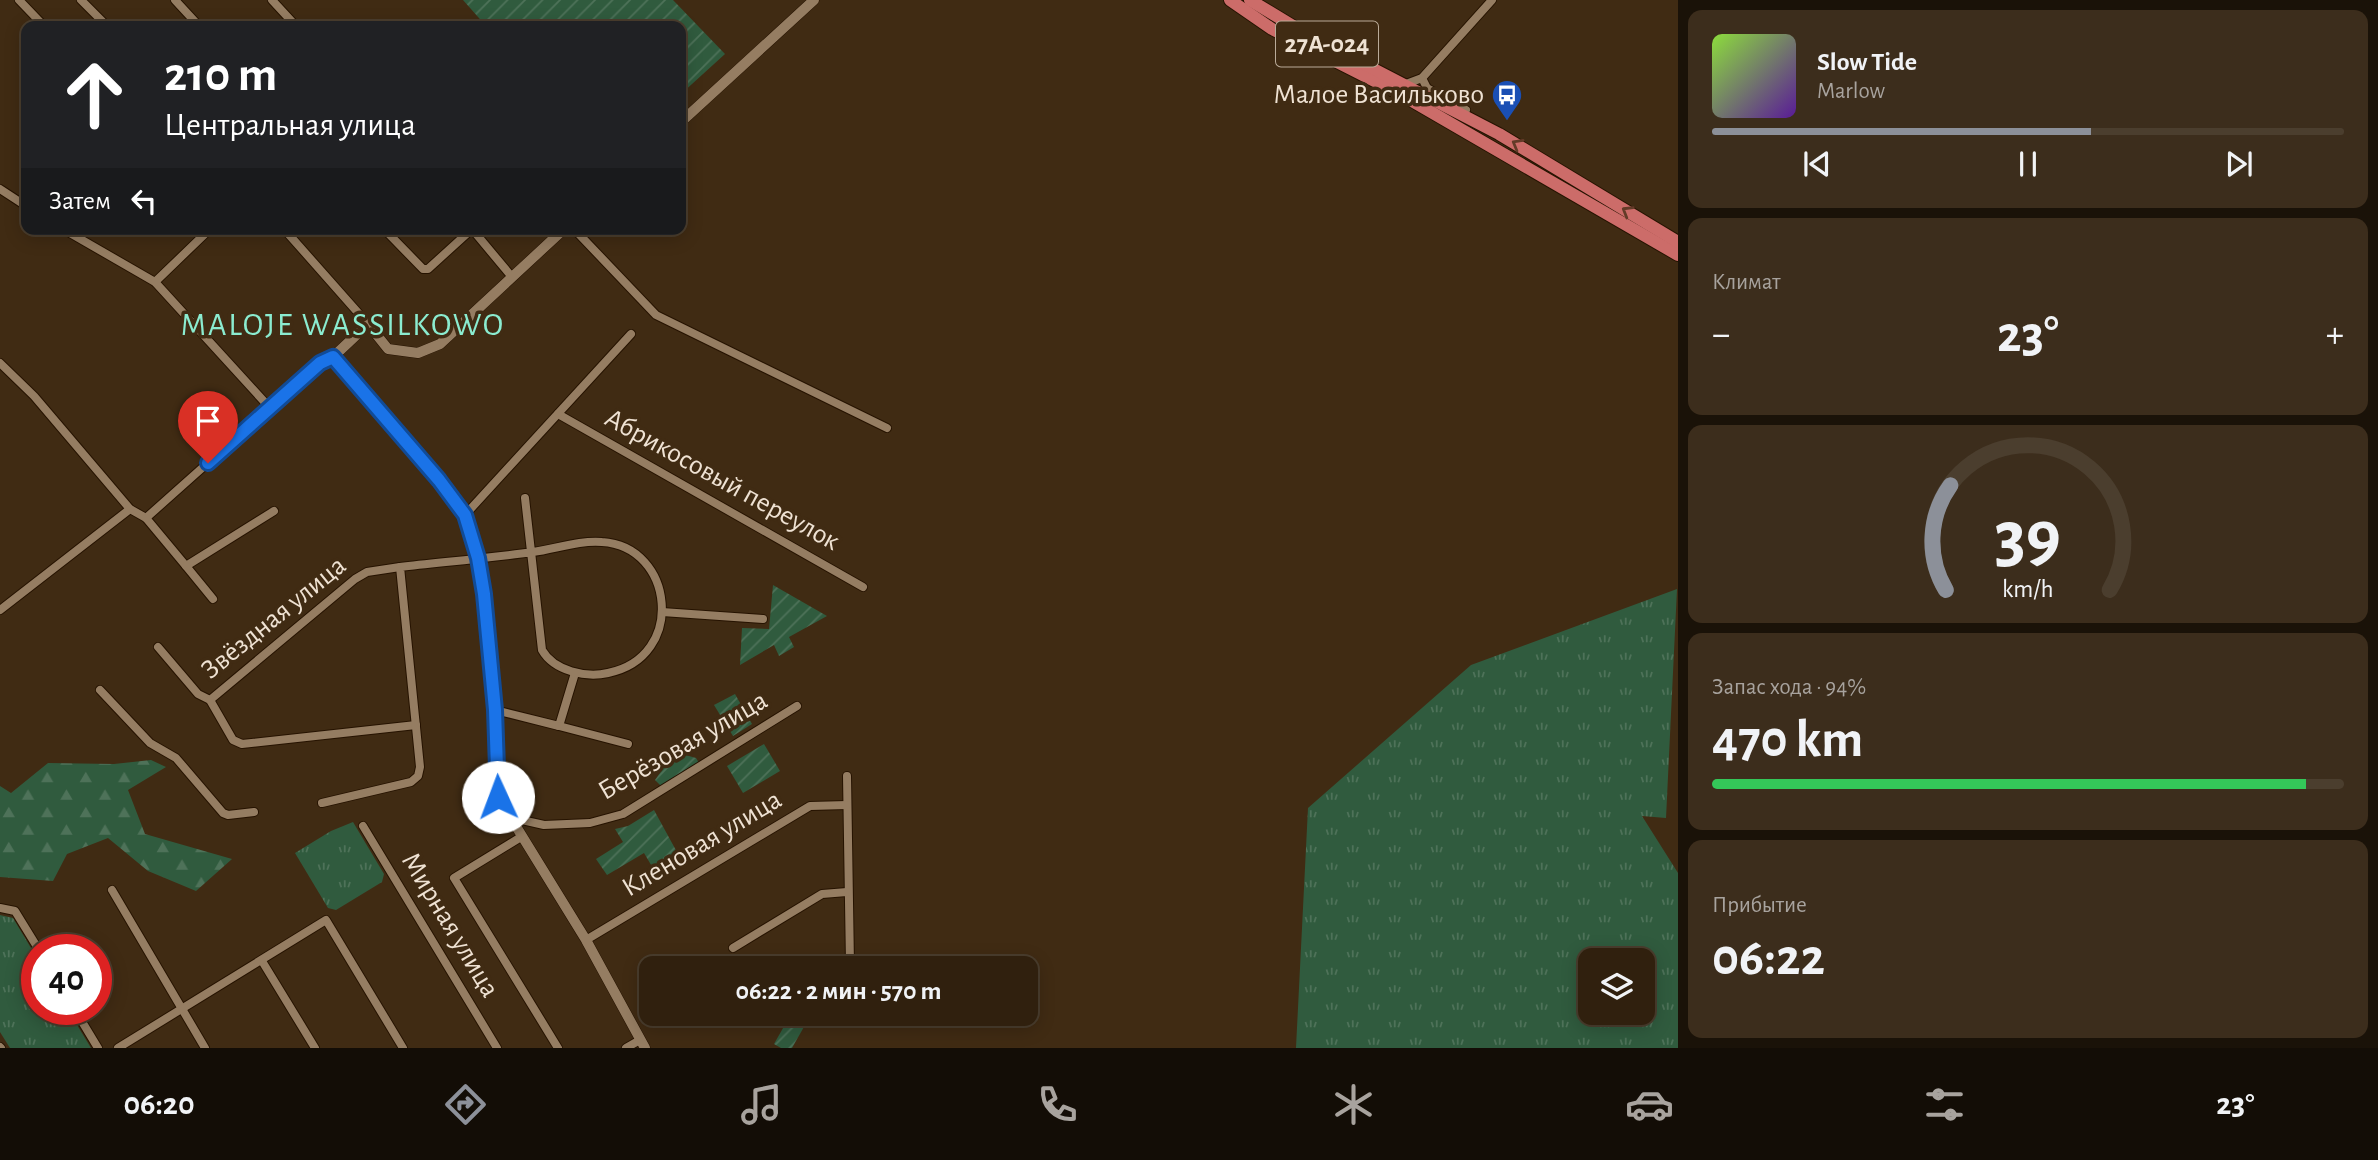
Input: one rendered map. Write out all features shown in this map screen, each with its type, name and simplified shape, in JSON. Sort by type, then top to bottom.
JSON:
[{"type":"main road","name":"27А-024","points":[[1230,0],[1272,29],[1424,107],[1678,255]]},
{"type":"main road","name":"27А-024","points":[[1250,0],[1306,34],[1478,121],[1678,242]]},
{"type":"street","points":[[19,0],[39,21]]},
{"type":"street","points":[[81,0],[102,21]]},
{"type":"street","points":[[175,0],[194,21]]},
{"type":"street","points":[[272,0],[291,21]]},
{"type":"street","points":[[686,116],[814,0]]},
{"type":"street","points":[[1406,83],[1422,78],[1492,0]]},
{"type":"street","points":[[1422,78],[1427,88],[1469,112],[1478,121]]},
{"type":"street","points":[[0,189],[21,203]]},
{"type":"street","points":[[73,235],[155,282],[270,408]]},
{"type":"street","points":[[155,282],[204,235]]},
{"type":"street","points":[[289,235],[388,349],[418,353],[440,344],[558,235]]},
{"type":"street","points":[[390,235],[423,269],[428,269],[465,235]]},
{"type":"street","points":[[477,235],[512,277]]},
{"type":"street","points":[[581,235],[656,316],[887,428]]},
{"type":"street","points":[[145,518],[368,324]]},
{"type":"street","points":[[465,515],[631,334]]},
{"type":"street","points":[[333,357],[439,480],[465,515],[478,558],[495,710],[498,797],[586,940],[642,1044],[626,1048]]},
{"type":"street","name":"Звёздная улица","points":[[0,363],[34,397],[130,509],[145,518],[213,599]]},
{"type":"street","name":"Абрикосовый переулок","points":[[558,414],[863,587]]},
{"type":"street","points":[[525,498],[542,650],[546,658],[575,673],[600,675],[624,670],[642,660],[657,641],[662,612],[650,567],[630,548],[601,542],[532,552]]},
{"type":"street","points":[[0,610],[130,509]]},
{"type":"street","points":[[186,566],[274,511]]},
{"type":"street","name":"Звёздная улица","points":[[158,647],[198,694],[210,700],[355,579],[367,572],[532,552]]},
{"type":"street","points":[[322,803],[411,782],[418,776],[420,767],[400,567]]},
{"type":"street","points":[[662,612],[763,619]]},
{"type":"street","points":[[559,726],[575,673]]},
{"type":"street","points":[[100,690],[150,743],[176,758],[223,813],[228,815],[254,812]]},
{"type":"street","points":[[210,700],[233,740],[242,744],[416,725]]},
{"type":"street","name":"Берёзовая улица","points":[[508,817],[544,825],[590,823],[624,814],[797,706]]},
{"type":"street","points":[[495,710],[628,744]]},
{"type":"street","points":[[847,776],[850,956]]},
{"type":"street","name":"Кленовая улица","points":[[586,940],[810,806],[847,805]]},
{"type":"street","name":"Мирная улица","points":[[363,826],[497,1048]]},
{"type":"street","points":[[521,837],[454,878],[558,1048]]},
{"type":"street","points":[[112,890],[205,1048]]},
{"type":"street","points":[[733,948],[822,894],[847,892]]},
{"type":"street","points":[[0,908],[15,911],[29,934]]},
{"type":"street","points":[[118,1048],[326,920],[403,1048]]},
{"type":"street","points":[[262,961],[315,1048]]},
{"type":"street","points":[[84,1025],[98,1048]]},
{"type":"green space","points":[[463,0],[673,0],[725,54],[686,89],[686,21],[482,21]]},
{"type":"green space","points":[[773,585],[827,616],[789,637],[794,647],[779,656],[774,645],[740,665],[742,628],[769,629]]},
{"type":"green space","points":[[1677,589],[1666,818],[1642,816],[1678,873],[1678,1048],[1296,1048],[1308,808],[1471,665]]},
{"type":"green space","points":[[735,694],[752,724],[733,736],[714,705]]},
{"type":"green space","points":[[764,744],[780,771],[743,793],[727,766]]},
{"type":"green space","points":[[675,752],[696,758],[699,763],[661,786],[655,780]]},
{"type":"green space","points":[[151,760],[166,767],[128,790],[145,834],[232,859],[196,891],[148,871],[108,838],[67,854],[53,881],[0,877],[0,786],[11,793],[48,763],[114,764]]},
{"type":"green space","points":[[654,810],[684,865],[660,880],[644,853],[607,875],[596,859],[623,842],[615,829],[628,826]]},
{"type":"green space","points":[[353,822],[384,874],[382,882],[336,910],[328,908],[295,853],[331,831]]},
{"type":"green space","points":[[0,915],[13,918],[23,934],[21,1025],[77,1025],[91,1048],[10,1048],[0,1032]]},
{"type":"green space","points":[[784,1026],[804,1026],[792,1048],[781,1048],[774,1044]]},
{"type":"place","name":"Малое Васильково","points":[[1507,122]]},
{"type":"district","name":"MALOJE WASSILKOWO","points":[[343,325]]},
{"type":"route","points":[[208,463],[320,363],[333,357],[439,480],[465,515],[472,533],[484,594],[495,710],[498,797]]}]
